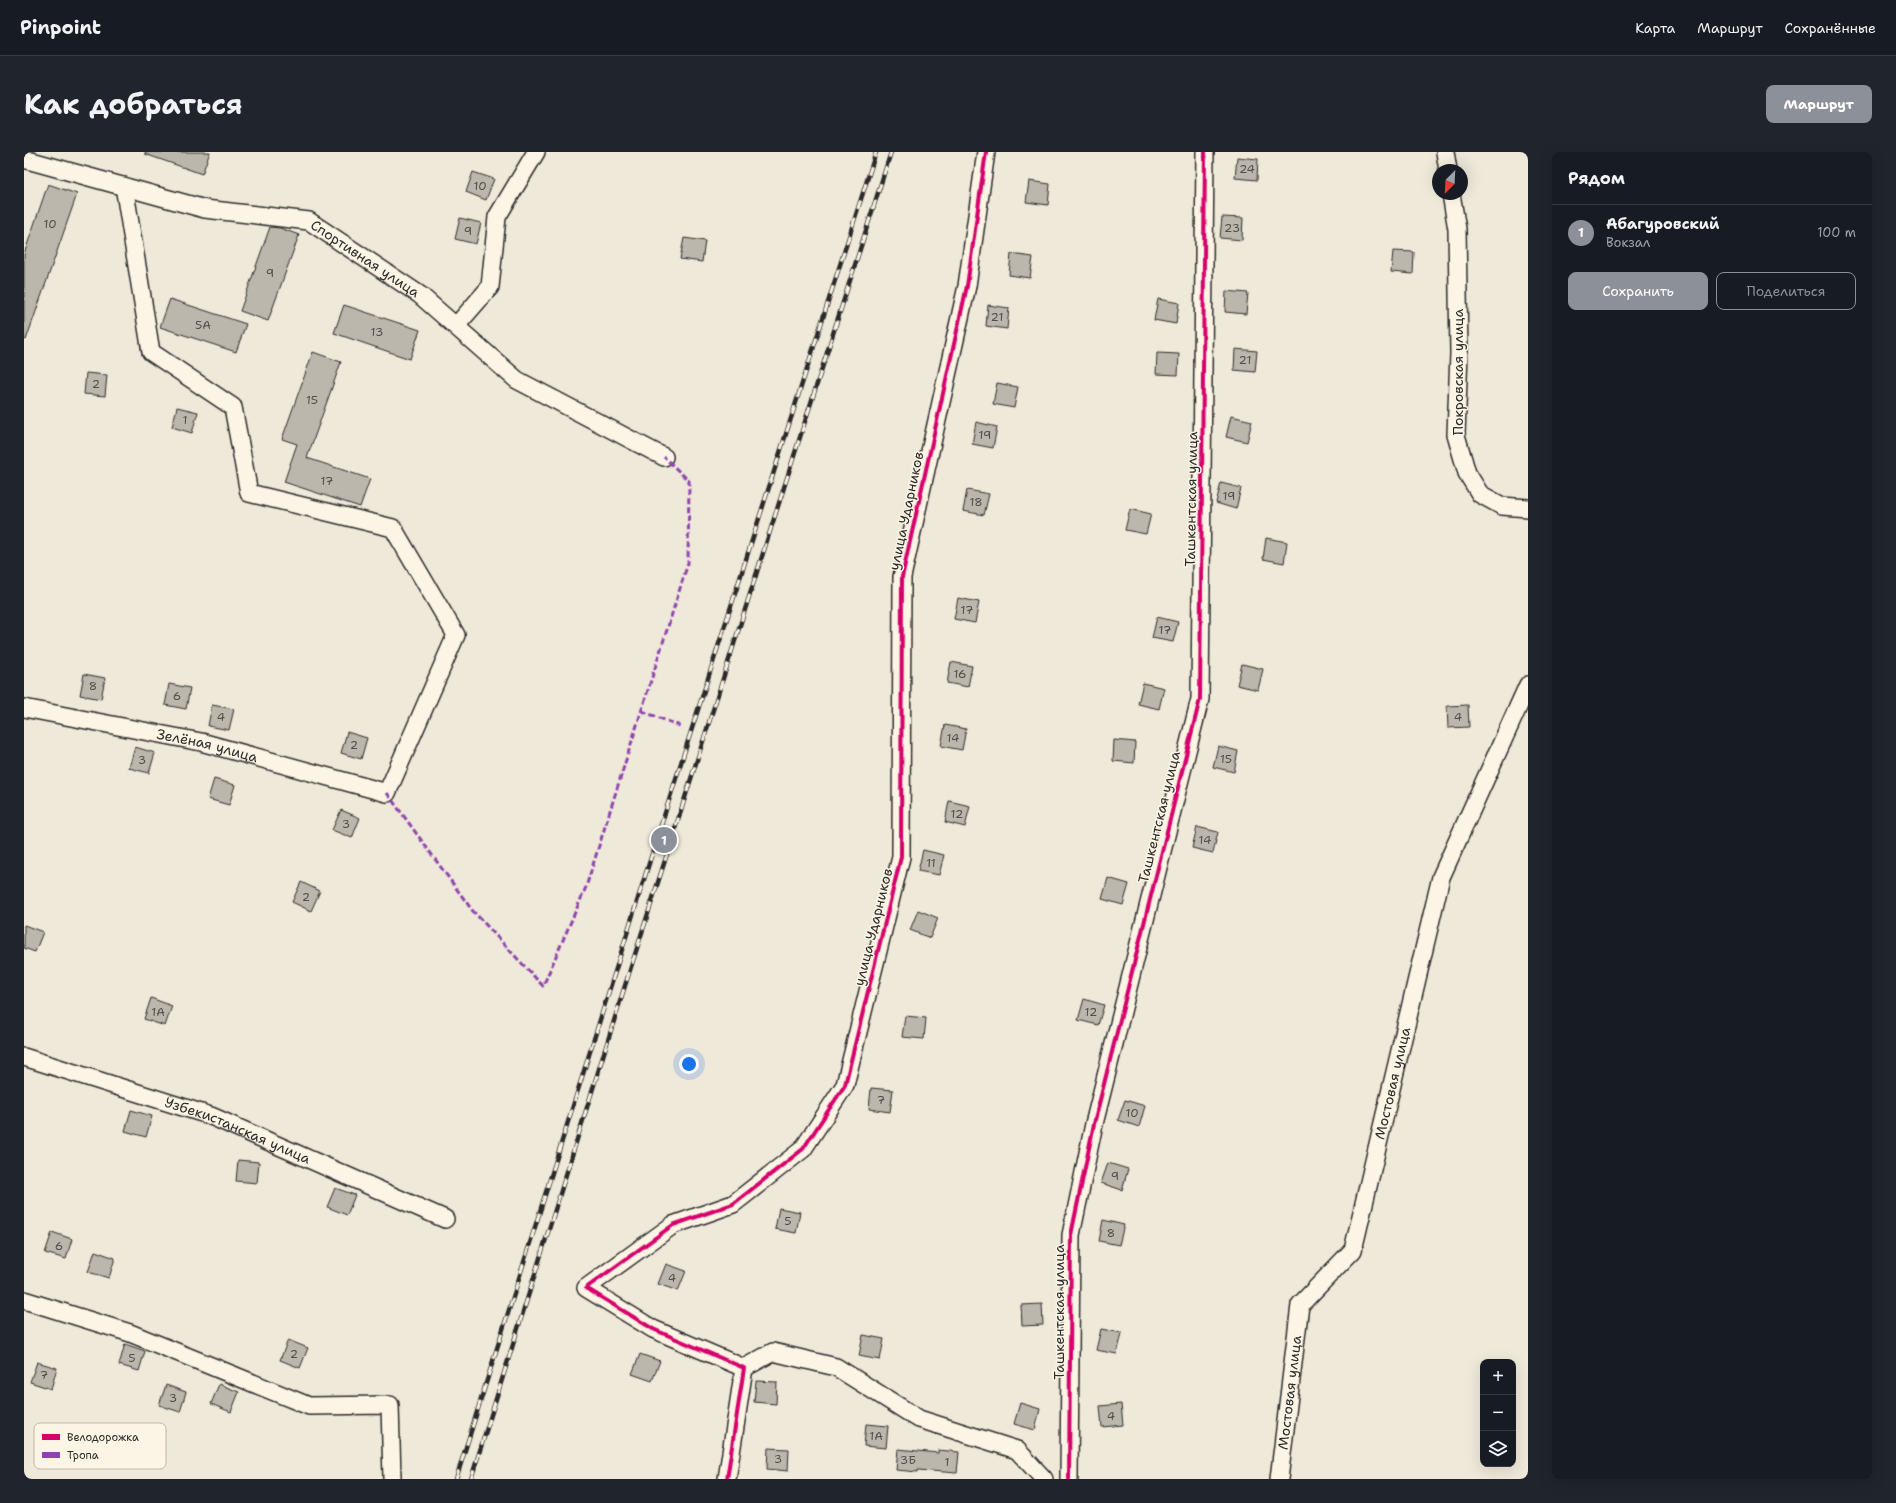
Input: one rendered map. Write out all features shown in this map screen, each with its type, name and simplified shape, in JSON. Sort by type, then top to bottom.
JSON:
[{"type":"street","points":[[456,326],[490,286],[497,217],[536,152]]},
{"type":"street","name":"улица Ударников","points":[[744,1368],[653,1329],[586,1288],[673,1225],[733,1204],[792,1158],[803,1149],[845,1085],[901,858],[902,576],[967,286],[986,152]]},
{"type":"street","name":"Ташкентская улица","points":[[1069,1479],[1071,1235],[1094,1124],[1200,699],[1205,152]]},
{"type":"street","points":[[1445,152],[1447,164]]},
{"type":"street","name":"Спортивная улица","points":[[24,159],[206,209],[309,220],[420,295],[517,380],[664,457]]},
{"type":"street","name":"Зелёная улица","points":[[24,708],[201,742],[387,793],[456,635],[393,528],[249,493],[233,407],[151,352],[124,186]]},
{"type":"street","name":"Покровская улица","points":[[1452,200],[1457,229],[1459,353],[1456,435],[1467,473],[1480,494],[1502,506],[1528,508]]},
{"type":"street","name":"Мостовая улица","points":[[1279,1479],[1300,1305],[1353,1250],[1441,877],[1528,685]]},
{"type":"street","name":"Узбекистанская улица","points":[[24,1057],[211,1116],[445,1219]]},
{"type":"street","points":[[24,1300],[130,1333],[308,1406],[390,1405],[392,1479]]},
{"type":"street","points":[[726,1479],[744,1368],[773,1352],[836,1367],[919,1419],[1017,1450],[1044,1479]]},
{"type":"building","points":[[145,152],[210,152],[202,174],[145,154]]},
{"type":"building","points":[[1237,157],[1258,159],[1257,180],[1235,178]]},
{"type":"building","points":[[473,172],[494,179],[486,200],[466,192]]},
{"type":"building","points":[[1029,181],[1050,184],[1048,205],[1026,202]]},
{"type":"building","points":[[48,184],[77,194],[26,340],[24,339],[24,254]]},
{"type":"building","points":[[1222,217],[1243,218],[1242,240],[1220,238]]},
{"type":"building","points":[[460,218],[481,223],[476,244],[455,239]]},
{"type":"building","points":[[270,227],[280,228],[299,235],[268,321],[240,311]]},
{"type":"building","points":[[684,238],[705,241],[702,262],[680,259]]},
{"type":"building","points":[[1393,251],[1414,252],[1413,274],[1391,272]]},
{"type":"building","points":[[1011,254],[1033,257],[1030,278],[1009,275]]},
{"type":"building","points":[[1226,291],[1248,293],[1246,314],[1225,312]]},
{"type":"building","points":[[170,299],[246,324],[236,352],[160,327]]},
{"type":"building","points":[[1158,299],[1179,303],[1176,324],[1154,320]]},
{"type":"building","points":[[344,305],[420,330],[410,359],[334,333]]},
{"type":"building","points":[[988,305],[1009,308],[1007,329],[986,326]]},
{"type":"building","points":[[1235,349],[1257,351],[1255,372],[1234,370]]},
{"type":"building","points":[[313,352],[341,362],[307,458],[370,479],[360,507],[284,482],[297,444],[282,439]]},
{"type":"building","points":[[1157,353],[1179,354],[1178,375],[1156,374]]},
{"type":"building","points":[[86,373],[107,375],[105,396],[84,394]]},
{"type":"building","points":[[997,383],[1018,387],[1014,408],[993,404]]},
{"type":"building","points":[[177,407],[198,412],[192,433],[172,427]]},
{"type":"building","points":[[1231,416],[1252,421],[1247,442],[1226,437]]},
{"type":"building","points":[[976,422],[997,427],[993,448],[972,444]]},
{"type":"building","points":[[1221,483],[1241,488],[1236,509],[1216,503]]},
{"type":"building","points":[[967,490],[989,494],[984,515],[963,511]]},
{"type":"building","points":[[1130,509],[1151,514],[1146,534],[1125,530]]},
{"type":"building","points":[[1266,538],[1287,542],[1284,563],[1263,559]]},
{"type":"building","points":[[958,598],[979,602],[975,623],[954,619]]},
{"type":"building","points":[[1157,617],[1178,622],[1173,642],[1152,638]]},
{"type":"building","points":[[951,662],[972,666],[968,687],[947,683]]},
{"type":"building","points":[[1242,664],[1263,669],[1258,690],[1237,685]]},
{"type":"building","points":[[84,674],[105,678],[101,699],[80,695]]},
{"type":"building","points":[[1143,683],[1164,688],[1159,709],[1138,704]]},
{"type":"building","points":[[169,684],[190,688],[186,709],[165,705]]},
{"type":"building","points":[[212,705],[234,709],[229,730],[208,726]]},
{"type":"building","points":[[1468,705],[1469,727],[1448,728],[1447,706]]},
{"type":"building","points":[[945,725],[966,729],[962,750],[941,746]]},
{"type":"building","points":[[347,732],[367,738],[361,759],[341,753]]},
{"type":"building","points":[[1114,740],[1135,742],[1134,763],[1113,761]]},
{"type":"building","points":[[1218,746],[1238,751],[1234,772],[1213,767]]},
{"type":"building","points":[[135,747],[155,753],[149,773],[129,768]]},
{"type":"building","points":[[214,779],[235,785],[229,805],[208,799]]},
{"type":"building","points":[[949,801],[970,806],[965,827],[945,822]]},
{"type":"building","points":[[341,810],[360,818],[352,838],[332,830]]},
{"type":"building","points":[[1197,827],[1218,832],[1213,853],[1192,848]]},
{"type":"building","points":[[923,850],[944,855],[939,875],[918,871]]},
{"type":"building","points":[[1108,878],[1129,884],[1123,905],[1102,899]]},
{"type":"building","points":[[301,882],[320,891],[311,911],[292,902]]},
{"type":"building","points":[[918,910],[938,918],[930,938],[910,930]]},
{"type":"building","points":[[24,925],[43,932],[35,952],[24,948]]},
{"type":"building","points":[[151,998],[172,1006],[165,1026],[144,1019]]},
{"type":"building","points":[[1084,999],[1104,1005],[1098,1025],[1078,1020]]},
{"type":"building","points":[[905,1016],[926,1018],[924,1039],[902,1037]]},
{"type":"building","points":[[871,1088],[893,1090],[890,1112],[869,1109]]},
{"type":"building","points":[[1125,1100],[1145,1106],[1139,1127],[1118,1120]]},
{"type":"building","points":[[131,1110],[152,1116],[146,1137],[125,1131]]},
{"type":"building","points":[[238,1160],[259,1162],[257,1183],[236,1181]]},
{"type":"building","points":[[1108,1163],[1128,1169],[1122,1190],[1101,1183]]},
{"type":"building","points":[[335,1188],[355,1195],[347,1215],[327,1207]]},
{"type":"building","points":[[779,1208],[800,1212],[796,1233],[775,1229]]},
{"type":"building","points":[[1103,1220],[1124,1225],[1119,1245],[1099,1241]]},
{"type":"building","points":[[52,1232],[72,1239],[66,1259],[45,1253]]},
{"type":"building","points":[[95,1251],[115,1258],[109,1278],[88,1272]]},
{"type":"building","points":[[666,1264],[686,1271],[678,1291],[658,1284]]},
{"type":"building","points":[[1042,1304],[1043,1325],[1022,1326],[1021,1305]]},
{"type":"building","points":[[1101,1329],[1122,1333],[1117,1354],[1096,1350]]},
{"type":"building","points":[[863,1335],[884,1339],[880,1360],[859,1356]]},
{"type":"building","points":[[288,1340],[308,1348],[300,1368],[280,1360]]},
{"type":"building","points":[[125,1344],[145,1351],[139,1371],[119,1365]]},
{"type":"building","points":[[640,1354],[660,1361],[652,1381],[632,1374]]},
{"type":"building","points":[[37,1362],[57,1368],[51,1389],[30,1382]]},
{"type":"building","points":[[756,1381],[777,1382],[776,1404],[754,1402]]},
{"type":"building","points":[[219,1384],[239,1392],[231,1412],[211,1404]]},
{"type":"building","points":[[166,1385],[186,1392],[180,1412],[159,1405]]},
{"type":"building","points":[[1020,1403],[1040,1409],[1035,1430],[1014,1424]]},
{"type":"building","points":[[1121,1404],[1123,1425],[1102,1427],[1100,1406]]},
{"type":"building","points":[[866,1424],[888,1426],[886,1448],[864,1446]]},
{"type":"building","points":[[768,1448],[789,1449],[788,1471],[767,1469]]},
{"type":"building","points":[[898,1449],[938,1453],[938,1450],[959,1452],[957,1473],[896,1470]]},
{"type":"railway","points":[[456,1479],[657,838],[876,152]]},
{"type":"railway","points":[[471,1479],[623,992],[891,152]]},
{"type":"marked path","points":[[387,793],[472,910],[543,986],[586,887],[688,563],[689,481],[664,457]]},
{"type":"marked path","points":[[642,711],[680,726]]},
{"type":"cycle path","points":[[727,1479],[744,1368],[653,1329],[586,1288],[673,1225],[733,1204],[803,1149],[845,1085],[901,857],[902,577],[967,286],[986,152]]},
{"type":"cycle path","points":[[1069,1479],[1071,1235],[1094,1124],[1200,699],[1205,152]]},
{"type":"place","name":"Абагуровский","points":[[664,840]]}]
